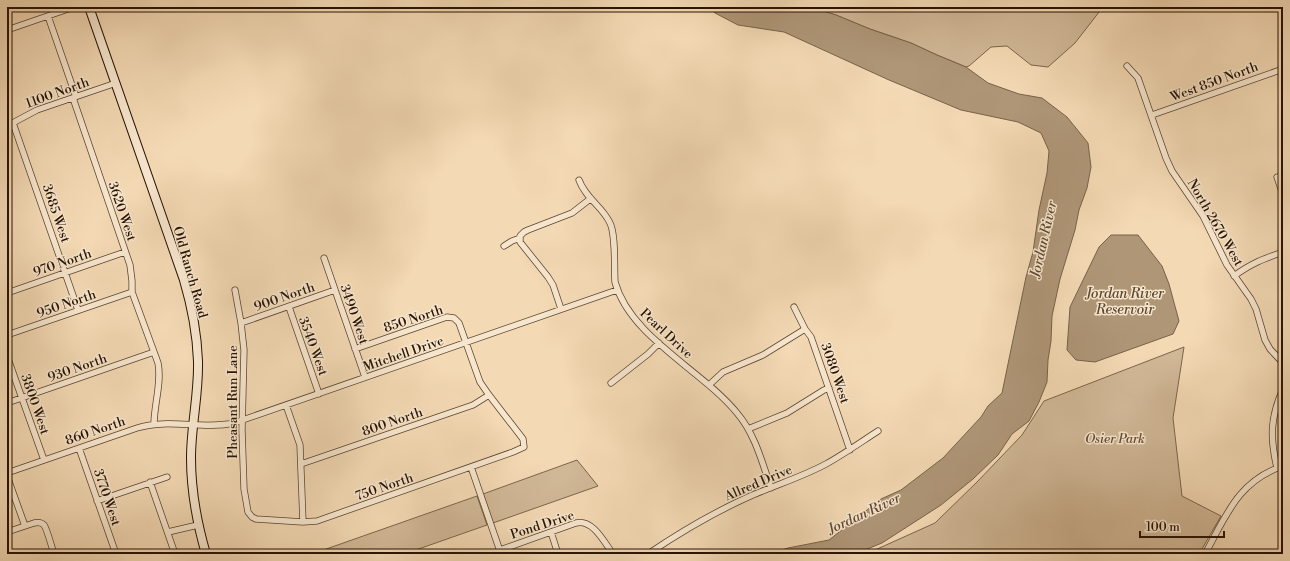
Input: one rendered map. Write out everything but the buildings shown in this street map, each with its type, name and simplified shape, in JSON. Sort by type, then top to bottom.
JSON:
[{"type":"street","name":"Old Ranch Road","points":[[89,7],[184,280],[192,307],[198,360],[196,407],[191,458],[194,501],[198,525],[206,554]]},
{"type":"street","points":[[7,30],[71,8]]},
{"type":"street","name":"3620 West","points":[[48,16],[130,265],[132,292],[154,352],[159,371],[154,411],[154,424]]},
{"type":"street","name":"North 2670 West","points":[[1127,66],[1138,78],[1172,171],[1202,216],[1227,265],[1251,299],[1265,340],[1270,349],[1283,363]]},
{"type":"street","name":"West 850 North","points":[[1152,115],[1283,68]]},
{"type":"street","name":"1100 North","points":[[7,126],[30,113],[116,83]]},
{"type":"street","name":"3685 West","points":[[14,123],[78,310]]},
{"type":"street","points":[[1277,177],[1283,195]]},
{"type":"street","name":"Pearl Drive","points":[[579,180],[590,200],[607,218],[612,228],[615,282],[624,305],[631,315],[659,343],[709,385],[731,406],[748,429],[771,488]]},
{"type":"street","points":[[504,246],[520,238],[524,232],[572,213],[590,200]]},
{"type":"street","points":[[520,238],[522,244],[548,277],[561,309]]},
{"type":"street","name":"970 North","points":[[7,293],[125,252]]},
{"type":"street","points":[[1234,276],[1256,262],[1283,252]]},
{"type":"street","name":"3490 West","points":[[324,258],[365,378]]},
{"type":"street","name":"Pheasant Run Lane","points":[[235,290],[241,323],[244,364],[242,420],[244,489],[250,514]]},
{"type":"street","name":"900 North","points":[[241,323],[335,290]]},
{"type":"street","name":"Mitchell Drive","points":[[194,425],[222,426],[242,420],[617,290]]},
{"type":"street","name":"950 North","points":[[7,335],[132,292]]},
{"type":"street","name":"3540 West","points":[[288,307],[319,394]]},
{"type":"street","name":"3080 West","points":[[794,307],[805,329],[811,337],[850,450]]},
{"type":"street","name":"850 North","points":[[356,349],[447,317],[454,318],[458,321],[466,342]]},
{"type":"street","points":[[709,385],[723,372],[758,358],[805,329]]},
{"type":"street","points":[[466,342],[480,382],[489,395]]},
{"type":"street","points":[[611,383],[648,354],[659,343]]},
{"type":"street","name":"930 North","points":[[7,403],[154,352]]},
{"type":"street","name":"3800 West","points":[[7,356],[44,460]]},
{"type":"street","points":[[748,429],[787,413],[829,388]]},
{"type":"street","points":[[1277,468],[1272,446],[1272,430],[1274,414],[1283,390]]},
{"type":"street","name":"750 North","points":[[250,514],[256,519],[303,522],[317,521],[524,447],[523,439],[489,395]]},
{"type":"street","name":"800 North","points":[[301,464],[473,405],[489,395]]},
{"type":"street","points":[[286,405],[300,445],[303,522]]},
{"type":"street","name":"860 North","points":[[7,474],[137,428],[154,424],[194,425]]},
{"type":"street","name":"Allred Drive","points":[[648,554],[703,520],[740,501],[810,472],[850,450],[878,431]]},
{"type":"street","name":"3770 West","points":[[79,448],[116,554]]},
{"type":"street","points":[[1205,554],[1239,495],[1251,482],[1260,476],[1283,466]]},
{"type":"street","points":[[471,467],[500,552]]},
{"type":"street","points":[[7,474],[25,526]]},
{"type":"street","points":[[97,500],[167,477]]},
{"type":"street","points":[[150,482],[175,554]]},
{"type":"street","points":[[7,532],[38,522],[44,525],[54,554]]},
{"type":"street","name":"Pond Drive","points":[[489,554],[500,552],[551,532],[579,523],[588,524],[593,528],[613,554]]},
{"type":"street","points":[[168,532],[198,525]]},
{"type":"street","points":[[551,532],[558,554]]},
{"type":"green space","points":[[811,7],[1103,7],[1075,43],[1048,67],[1031,65],[1007,46],[991,47],[966,67],[911,43]]},
{"type":"green space","name":"Osier Park","points":[[1184,347],[1173,418],[1182,496],[1221,516],[1199,554],[866,554],[935,523],[1022,435],[1044,401]]},
{"type":"green space","points":[[577,460],[598,486],[493,523],[483,494]]},
{"type":"green space","points":[[477,496],[487,525],[405,554],[312,554]]},
{"type":"water","name":"Jordan River","points":[[708,7],[811,7],[836,15],[870,29],[911,43],[966,67],[988,83],[1019,94],[1042,98],[1067,117],[1088,143],[1091,167],[1087,188],[1079,210],[1075,230],[1060,279],[1052,316],[1047,382],[1029,421],[1012,434],[998,455],[973,479],[941,505],[882,543],[855,554],[769,554],[788,548],[829,540],[881,499],[901,490],[943,458],[981,417],[988,406],[1002,393],[1026,277],[1033,252],[1039,210],[1047,173],[1049,151],[1041,133],[1018,122],[961,110],[889,80],[784,32],[738,25],[715,13]]},
{"type":"water","name":"Jordan River Reservoir","points":[[1111,235],[1138,235],[1162,266],[1169,284],[1179,321],[1173,334],[1095,362],[1076,360],[1067,350],[1070,307],[1099,247]]}]
